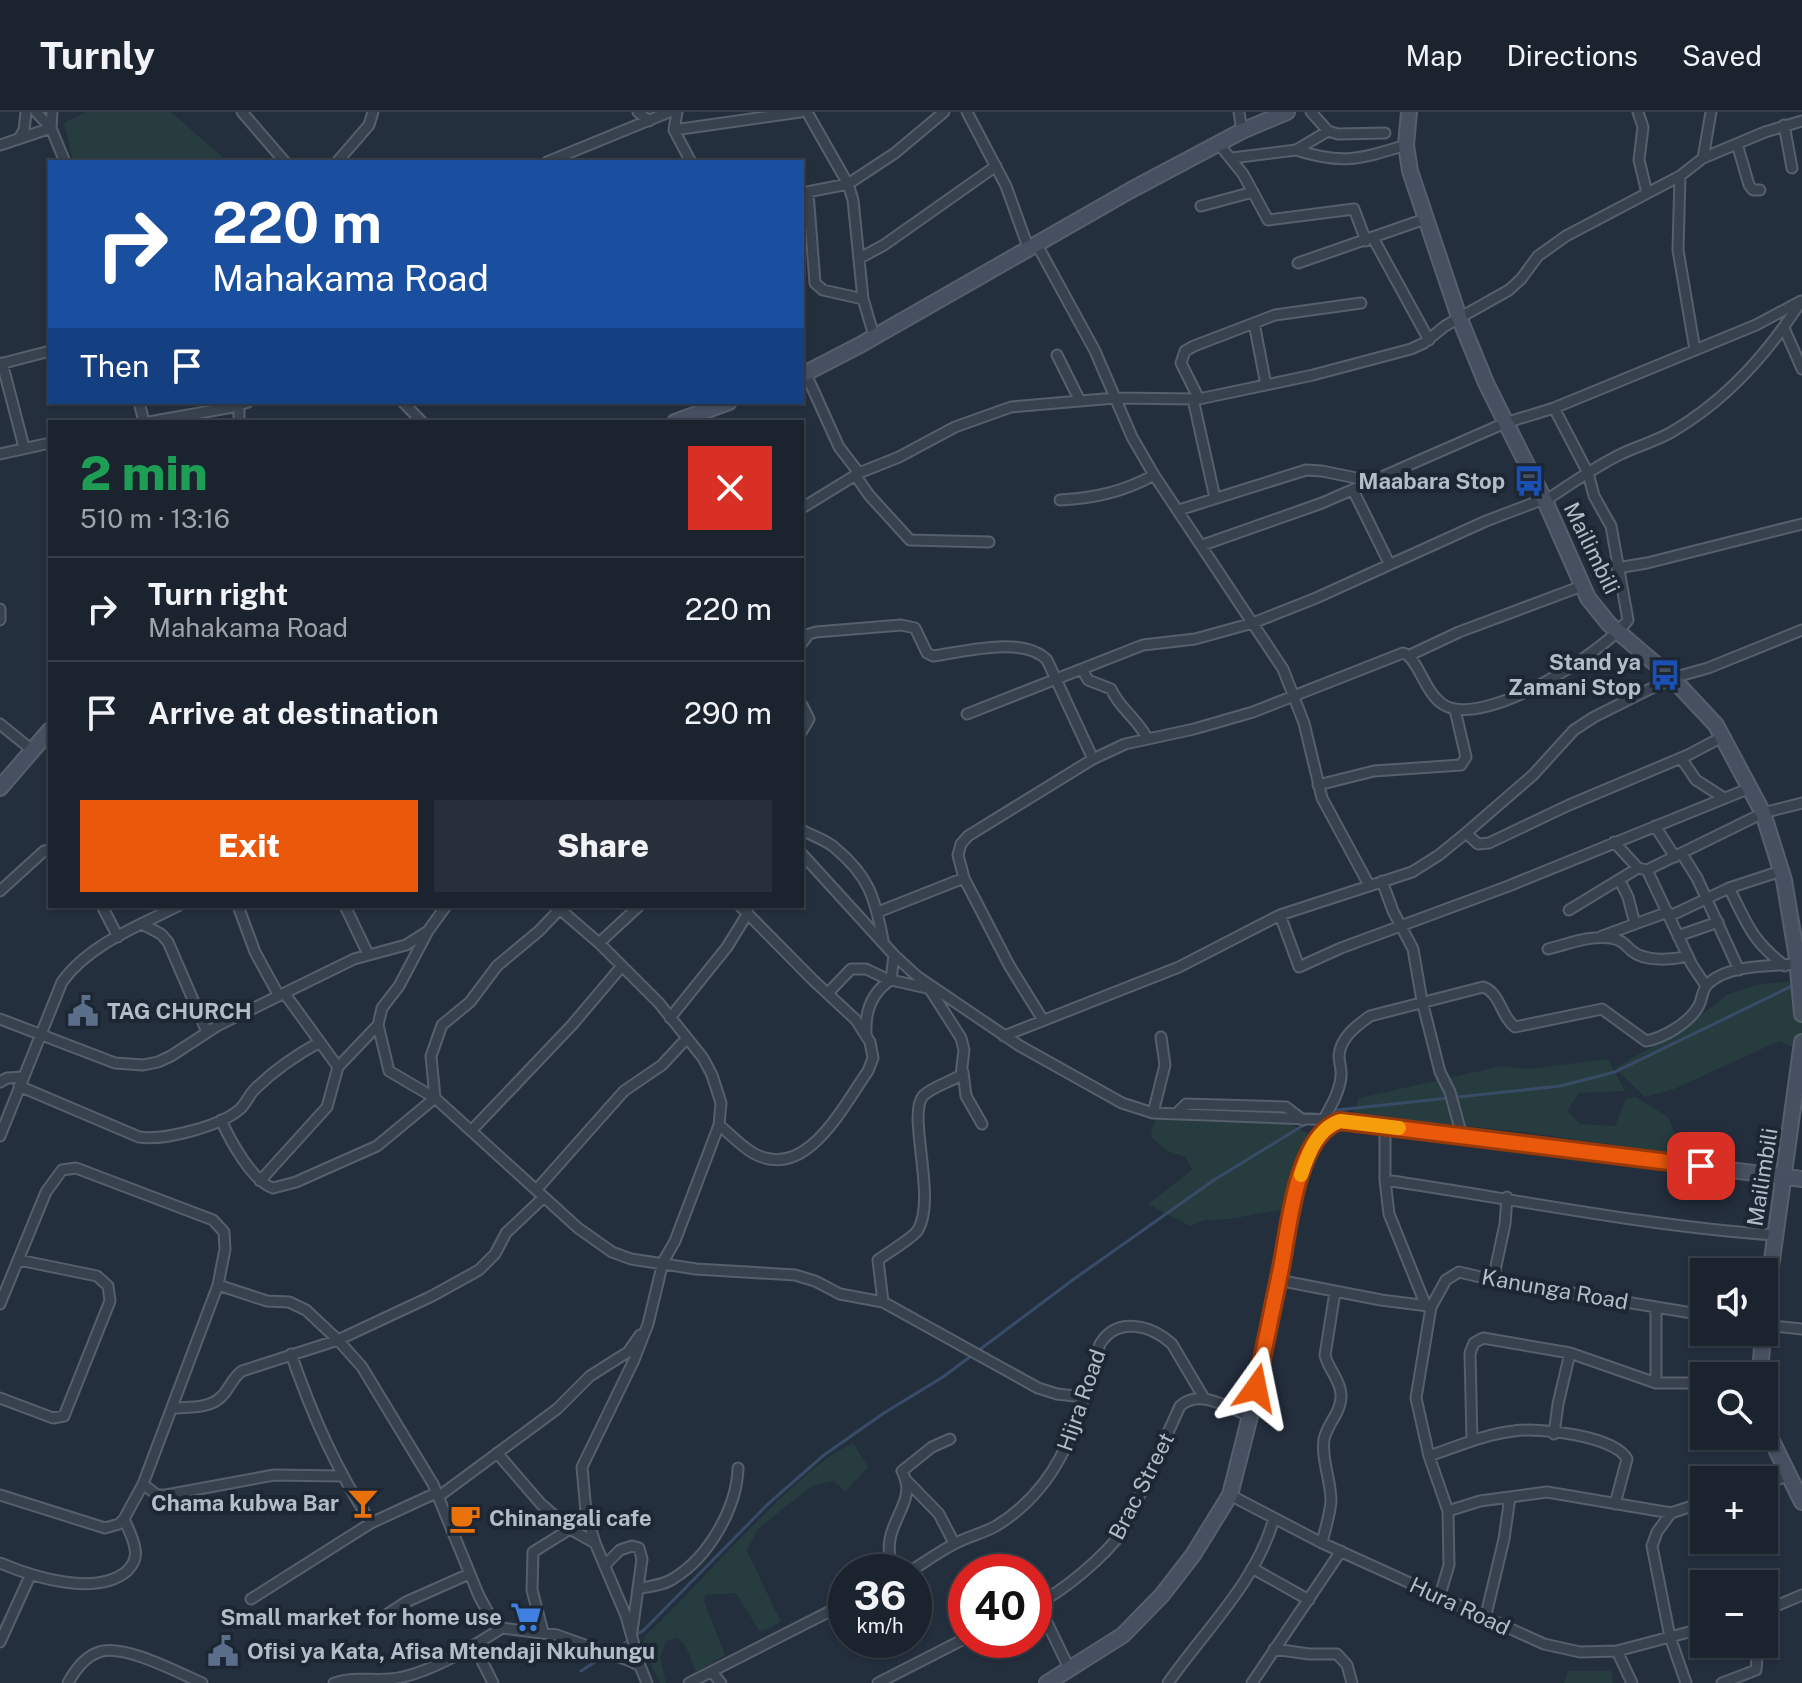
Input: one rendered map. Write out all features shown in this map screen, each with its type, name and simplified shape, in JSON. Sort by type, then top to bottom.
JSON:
[{"type":"street","points":[[19,139],[24,130],[26,112]]},
{"type":"street","points":[[36,112],[51,128],[64,160]]},
{"type":"street","points":[[51,128],[52,112]]},
{"type":"street","points":[[242,112],[283,160]]},
{"type":"street","points":[[339,160],[369,125],[373,112]]},
{"type":"street","points":[[638,112],[649,121]]},
{"type":"street","points":[[552,160],[669,112]]},
{"type":"street","points":[[677,112],[674,130],[690,160]]},
{"type":"street","points":[[674,130],[800,112]]},
{"type":"street","points":[[807,112],[848,184],[856,216],[863,299],[874,336]]},
{"type":"street","points":[[863,299],[823,290],[815,283],[805,193],[848,184],[887,159],[944,112]]},
{"type":"street","points":[[967,112],[1006,186],[1032,245],[1095,351],[1132,437],[1283,669],[1295,696],[1318,785],[1328,811],[1369,885]]},
{"type":"street","points":[[1239,112],[1242,131]]},
{"type":"street","points":[[989,542],[910,540],[869,495],[834,438],[804,374],[1218,143],[1287,112]]},
{"type":"street","points":[[1311,112],[1328,131],[1338,134],[1385,133]]},
{"type":"street","name":"Mailimbili","points":[[1409,112],[1406,145],[1410,171],[1459,317],[1486,383],[1588,598],[1619,632],[1672,678],[1724,736],[1763,813],[1781,871],[1802,1014]]},
{"type":"street","points":[[1638,112],[1643,127],[1639,160],[1647,193]]},
{"type":"street","points":[[1703,158],[1711,112]]},
{"type":"street","points":[[804,507],[857,474],[899,457],[955,427],[1011,407],[1115,398],[1196,399],[1411,349],[1429,340],[1459,317],[1509,290],[1552,244],[1680,176],[1703,158],[1784,125],[1802,121]]},
{"type":"street","points":[[1784,125],[1792,168]]},
{"type":"street","points":[[0,145],[51,128]]},
{"type":"street","points":[[1296,150],[1328,131]]},
{"type":"street","points":[[1218,143],[1232,158],[1271,221],[1354,209],[1429,340]]},
{"type":"street","points":[[1737,144],[1750,188],[1760,190]]},
{"type":"street","points":[[1232,158],[1296,150],[1338,161],[1358,159],[1406,145]]},
{"type":"street","points":[[860,258],[884,245],[996,166]]},
{"type":"street","points":[[1680,176],[1678,250],[1695,350]]},
{"type":"street","points":[[1201,206],[1253,192]]},
{"type":"street","points":[[1298,263],[1425,219]]},
{"type":"street","points":[[1203,545],[1353,490],[1505,423],[1554,408],[1756,325],[1802,301]]},
{"type":"street","points":[[967,714],[1143,645],[1195,639],[1253,623],[1544,500],[1619,455],[1673,432],[1712,406],[1755,364],[1802,301]]},
{"type":"street","points":[[1215,498],[1196,399],[1181,363],[1185,351],[1254,323],[1297,310],[1361,303]]},
{"type":"street","points":[[1254,323],[1266,385]]},
{"type":"street","points":[[1784,328],[1798,345],[1802,369]]},
{"type":"street","points":[[24,447],[1,364],[48,352]]},
{"type":"street","points":[[1057,355],[1080,401]]},
{"type":"street","points":[[157,420],[244,404]]},
{"type":"street","points":[[405,404],[420,420]]},
{"type":"street","points":[[680,420],[724,404]]},
{"type":"street","points":[[1410,655],[1432,696],[1455,710],[1488,706],[1541,684],[1580,662],[1619,632],[1628,620],[1611,526],[1554,408]]},
{"type":"street","points":[[0,454],[48,443]]},
{"type":"street","points":[[1179,510],[1306,470],[1371,481]]},
{"type":"street","points":[[1060,500],[1110,495],[1154,475]]},
{"type":"street","points":[[1353,490],[1389,563]]},
{"type":"street","points":[[1617,568],[1802,524]]},
{"type":"street","points":[[1043,1020],[1009,965],[964,878],[958,855],[961,844],[968,836],[1093,759],[1125,744],[1216,723],[1295,696],[1403,653],[1410,655],[1459,632],[1582,586]]},
{"type":"street","points":[[0,609],[0,620]]},
{"type":"street","points":[[804,640],[816,632],[911,625],[930,655],[1020,647],[1041,653],[1057,680],[1093,759]]},
{"type":"street","points":[[1004,1036],[1179,967],[1280,915],[1412,872],[1466,833],[1533,775],[1574,730],[1594,717],[1672,678],[1708,668],[1802,630]]},
{"type":"street","points":[[1082,669],[1088,680],[1111,689],[1117,703],[1126,708],[1147,738]]},
{"type":"street","points":[[804,709],[809,719],[804,728]]},
{"type":"street","points":[[1318,785],[1374,771],[1461,765],[1466,757],[1455,710]]},
{"type":"street","points":[[0,724],[32,750]]},
{"type":"street","points":[[0,788],[48,732]]},
{"type":"street","points":[[1466,833],[1478,844],[1489,843],[1724,736]]},
{"type":"street","points":[[1681,758],[1696,780],[1724,798]]},
{"type":"street","points":[[1280,915],[1299,967],[1750,788]]},
{"type":"street","points":[[1569,910],[1643,869],[1678,856],[1763,813],[1802,803]]},
{"type":"street","points":[[1655,826],[1706,898],[1739,970]]},
{"type":"street","points":[[804,831],[834,847],[859,869],[878,912],[883,940]]},
{"type":"street","points":[[1614,842],[1643,869],[1706,986]]},
{"type":"street","points":[[0,891],[48,850]]},
{"type":"street","points":[[804,856],[918,977],[1004,1036],[1108,1096],[1153,1113],[1324,1119],[1802,1179]]},
{"type":"street","points":[[1548,949],[1599,937],[1669,914],[1729,888],[1781,871]]},
{"type":"street","points":[[878,912],[964,878]]},
{"type":"street","points":[[1382,881],[1413,949],[1440,1072],[1450,1092],[1462,1136]]},
{"type":"street","points":[[1620,881],[1635,924]]},
{"type":"street","points":[[1729,888],[1752,935],[1764,950],[1794,966]]},
{"type":"street","points":[[103,908],[118,937]]},
{"type":"street","points":[[0,1136],[62,982],[70,970],[118,937],[174,908]]},
{"type":"street","points":[[239,908],[255,952],[282,995],[338,1067]]},
{"type":"street","points":[[346,908],[368,954]]},
{"type":"street","points":[[260,1181],[327,1107],[338,1067],[378,1025],[384,1004],[399,986],[428,931],[445,908]]},
{"type":"street","points":[[435,1098],[431,1056],[442,1025],[470,1002],[497,966],[539,931],[558,908],[599,943],[670,1018],[712,1075],[721,1103],[719,1125],[675,1241],[663,1262],[648,1324],[634,1360],[582,1467],[586,1512],[595,1543],[606,1564],[647,1683]]},
{"type":"street","points":[[599,943],[637,908]]},
{"type":"street","points":[[670,1018],[727,947],[744,910],[856,1020],[866,1036],[873,1058],[868,1071],[809,1149],[784,1160],[767,1158],[745,1147],[719,1125]]},
{"type":"street","points":[[1678,936],[1718,922]]},
{"type":"street","points":[[142,924],[161,934],[168,942],[207,1032]]},
{"type":"street","points":[[0,1019],[115,1063],[143,1065],[171,1056],[207,1032],[354,959],[401,948],[428,931]]},
{"type":"street","points":[[1599,937],[1625,942],[1632,952],[1647,957],[1672,959],[1688,956]]},
{"type":"street","points":[[891,980],[894,955]]},
{"type":"street","points":[[1324,1119],[1334,1101],[1341,1076],[1339,1054],[1350,1033],[1370,1016],[1487,987],[1515,1027],[1602,1009],[1646,1041],[1666,1034],[1695,1012],[1706,986],[1739,970],[1761,965],[1794,966]]},
{"type":"street","points":[[472,1130],[572,1025],[622,966]]},
{"type":"street","points":[[828,993],[851,969],[866,969],[891,980],[942,991]]},
{"type":"street","points":[[866,1036],[866,1014],[871,1000],[880,987],[891,980]]},
{"type":"street","points":[[883,1302],[878,1260],[917,1232],[924,1212],[920,1102],[924,1095],[961,1075],[964,1050],[961,1038],[929,988]]},
{"type":"street","points":[[378,1025],[389,1071],[435,1098],[595,1242],[612,1252],[631,1259],[696,1269],[795,1275],[815,1281],[840,1294],[883,1302],[1038,1388],[1084,1397]]},
{"type":"street","points":[[1153,1113],[1165,1065],[1161,1037]]},
{"type":"street","points":[[173,1408],[204,1406],[214,1402],[223,1396],[242,1371],[338,1340],[479,1270],[624,1091],[662,1065],[687,1038]]},
{"type":"street","points":[[0,1082],[7,1078],[21,1081],[139,1137],[151,1139],[221,1120],[242,1107],[254,1090],[288,1061],[320,1042]]},
{"type":"street","name":"Mailimbili","points":[[1772,1258],[1799,1100],[1802,1042]]},
{"type":"street","points":[[962,1065],[966,1096],[982,1124]]},
{"type":"street","points":[[221,1120],[229,1138],[260,1181],[273,1188],[286,1186],[377,1146],[435,1098]]},
{"type":"street","points":[[1052,1654],[1060,1678],[1123,1635],[1162,1595],[1193,1555],[1230,1495],[1250,1416],[1297,1185],[1322,1132],[1340,1121]]},
{"type":"street","points":[[1385,1126],[1385,1180],[1389,1214],[1428,1306]]},
{"type":"street","points":[[0,1304],[46,1192],[62,1170],[76,1168],[213,1220],[224,1232],[225,1249],[218,1285],[143,1484],[124,1519],[105,1528],[0,1495]]},
{"type":"street","points":[[1385,1180],[1507,1197],[1588,1213],[1724,1232],[1775,1235]]},
{"type":"street","points":[[1493,1280],[1505,1224],[1507,1197]]},
{"type":"street","points":[[0,1398],[53,1418],[64,1416],[110,1301],[108,1286],[97,1276],[19,1260]]},
{"type":"street","name":"Kanunga Road","points":[[1440,1595],[1449,1565],[1448,1511],[1429,1456],[1416,1398],[1428,1306],[1446,1280],[1459,1272],[1690,1313]]},
{"type":"street","points":[[1278,1280],[1428,1306]]},
{"type":"street","points":[[218,1285],[267,1301],[289,1302],[306,1310],[362,1367],[388,1406],[437,1495],[469,1574],[490,1616],[502,1628]]},
{"type":"street","points":[[1322,1543],[1331,1501],[1324,1442],[1342,1399],[1340,1387],[1327,1365],[1325,1355],[1335,1292]]},
{"type":"street","points":[[1656,1307],[1656,1383]]},
{"type":"street","points":[[251,1599],[371,1523],[437,1495],[557,1409],[590,1376],[628,1352],[648,1324]]},
{"type":"street","name":"Hijra Road","points":[[932,1557],[954,1543],[996,1526],[1038,1491],[1064,1453],[1105,1335],[1125,1326],[1156,1331],[1172,1344],[1204,1398]]},
{"type":"street","points":[[1778,1326],[1802,1329]]},
{"type":"street","points":[[1472,1441],[1469,1361],[1477,1340],[1492,1338],[1570,1353],[1656,1383],[1690,1383]]},
{"type":"street","points":[[1554,1434],[1570,1353]]},
{"type":"street","points":[[291,1354],[311,1413],[341,1476],[371,1523]]},
{"type":"street","name":"Brac Street","points":[[1052,1593],[1101,1557],[1124,1530],[1180,1406],[1192,1398],[1204,1398]]},
{"type":"street","points":[[1204,1398],[1250,1416]]},
{"type":"street","points":[[1429,1456],[1518,1430],[1591,1438],[1625,1455],[1627,1463],[1615,1504]]},
{"type":"street","points":[[950,1439],[932,1447],[902,1471],[908,1482],[939,1514],[954,1543]]},
{"type":"street","points":[[1776,1450],[1802,1502]]},
{"type":"street","points":[[497,1453],[541,1504],[570,1529],[595,1543]]},
{"type":"street","points":[[638,1589],[672,1580],[703,1551],[719,1529],[735,1491],[738,1468]]},
{"type":"street","points":[[143,1484],[157,1495],[166,1495],[274,1475],[341,1476]]},
{"type":"street","points":[[1778,1479],[1787,1476]]},
{"type":"street","points":[[891,1554],[890,1537],[904,1504],[908,1482]]},
{"type":"street","points":[[1448,1511],[1480,1501],[1547,1492],[1671,1513],[1690,1507]]},
{"type":"street","name":"Hura Road","points":[[1230,1495],[1322,1543],[1544,1644],[1580,1652],[1617,1651],[1690,1632]]},
{"type":"street","points":[[1485,1619],[1504,1539],[1510,1497]]},
{"type":"street","points":[[1671,1513],[1657,1532],[1652,1546],[1670,1637],[1686,1683]]},
{"type":"street","points":[[1168,1683],[1252,1568],[1269,1537],[1274,1518]]},
{"type":"street","points":[[0,1563],[30,1576],[87,1583],[115,1579],[130,1569],[135,1559],[135,1548],[124,1519]]},
{"type":"street","points":[[543,1632],[532,1590],[533,1552],[570,1529]]},
{"type":"street","points":[[606,1564],[620,1550],[632,1546],[639,1548],[642,1559],[631,1635]]},
{"type":"street","points":[[1252,1683],[1341,1551]]},
{"type":"street","points":[[1252,1568],[1309,1600]]},
{"type":"street","points":[[380,1619],[406,1602],[469,1574]]},
{"type":"street","points":[[0,1642],[30,1576]]},
{"type":"street","points":[[1778,1605],[1802,1595]]},
{"type":"street","points":[[689,1683],[828,1611]]},
{"type":"street","points":[[334,1683],[352,1678],[396,1678],[432,1666],[502,1628],[543,1632],[640,1666]]},
{"type":"street","points":[[474,1645],[493,1683]]},
{"type":"street","points":[[878,1683],[897,1679],[948,1649]]},
{"type":"street","points":[[1274,1649],[1337,1654],[1347,1665],[1352,1683]]},
{"type":"street","points":[[68,1683],[82,1662],[99,1652],[113,1650],[132,1654],[202,1683]]},
{"type":"street","points":[[1617,1651],[1632,1683]]},
{"type":"street","points":[[1722,1683],[1756,1670],[1757,1658]]},
{"type":"street","points":[[712,1672],[721,1683]]},
{"type":"green space","points":[[86,112],[171,112],[226,160],[73,160],[64,123]]},
{"type":"green space","points":[[1802,980],[1802,1051],[1779,1041],[1674,1089],[1645,1097],[1615,1068],[1680,1031],[1727,995],[1755,985]]},
{"type":"green space","points":[[1608,1059],[1625,1091],[1579,1093],[1567,1111],[1580,1124],[1615,1126],[1626,1099],[1636,1097],[1669,1118],[1682,1154],[1515,1131],[1353,1115],[1359,1098],[1502,1066],[1529,1069]]},
{"type":"green space","points":[[1172,1109],[1280,1118],[1308,1134],[1283,1209],[1231,1219],[1205,1220],[1190,1226],[1148,1204],[1192,1170],[1186,1157],[1168,1151],[1151,1137],[1156,1120]]},
{"type":"green space","points":[[853,1443],[868,1467],[845,1492],[834,1481],[814,1485],[757,1530],[747,1551],[781,1622],[760,1632],[736,1593],[705,1595],[704,1601],[725,1655],[696,1672],[686,1647],[678,1638],[666,1641],[660,1657],[666,1683],[660,1683],[642,1645],[645,1636],[784,1495],[825,1460]]},
{"type":"green space","points":[[1568,1671],[1611,1671],[1613,1683],[1564,1683]]},
{"type":"waterway","points":[[1337,1110],[1560,1086],[1615,1072],[1794,985]]},
{"type":"waterway","points":[[611,1652],[644,1630],[768,1504],[824,1455],[943,1377],[1214,1180],[1307,1123]]},
{"type":"waterway","points":[[581,1671],[604,1656]]},
{"type":"slow traffic","points":[[1301,1175],[1310,1151],[1322,1132],[1335,1122],[1399,1128]]},
{"type":"place","name":"Maabara Stop","points":[[1529,481]]},
{"type":"place","name":"Stand ya Zamani Stop","points":[[1665,675]]},
{"type":"place","name":"TAG CHURCH","points":[[83,1011]]},
{"type":"place","name":"Chama kubwa Bar","points":[[363,1503]]},
{"type":"place","name":"Chinangali cafe","points":[[465,1518]]},
{"type":"place","name":"Small market for home use","points":[[526,1617]]},
{"type":"place","name":"Ofisi ya Kata, Afisa Mtendaji Nkuhungu","points":[[223,1651]]},
{"type":"route","points":[[1256,1388],[1297,1185],[1310,1151],[1322,1132],[1335,1122],[1701,1166]]}]
